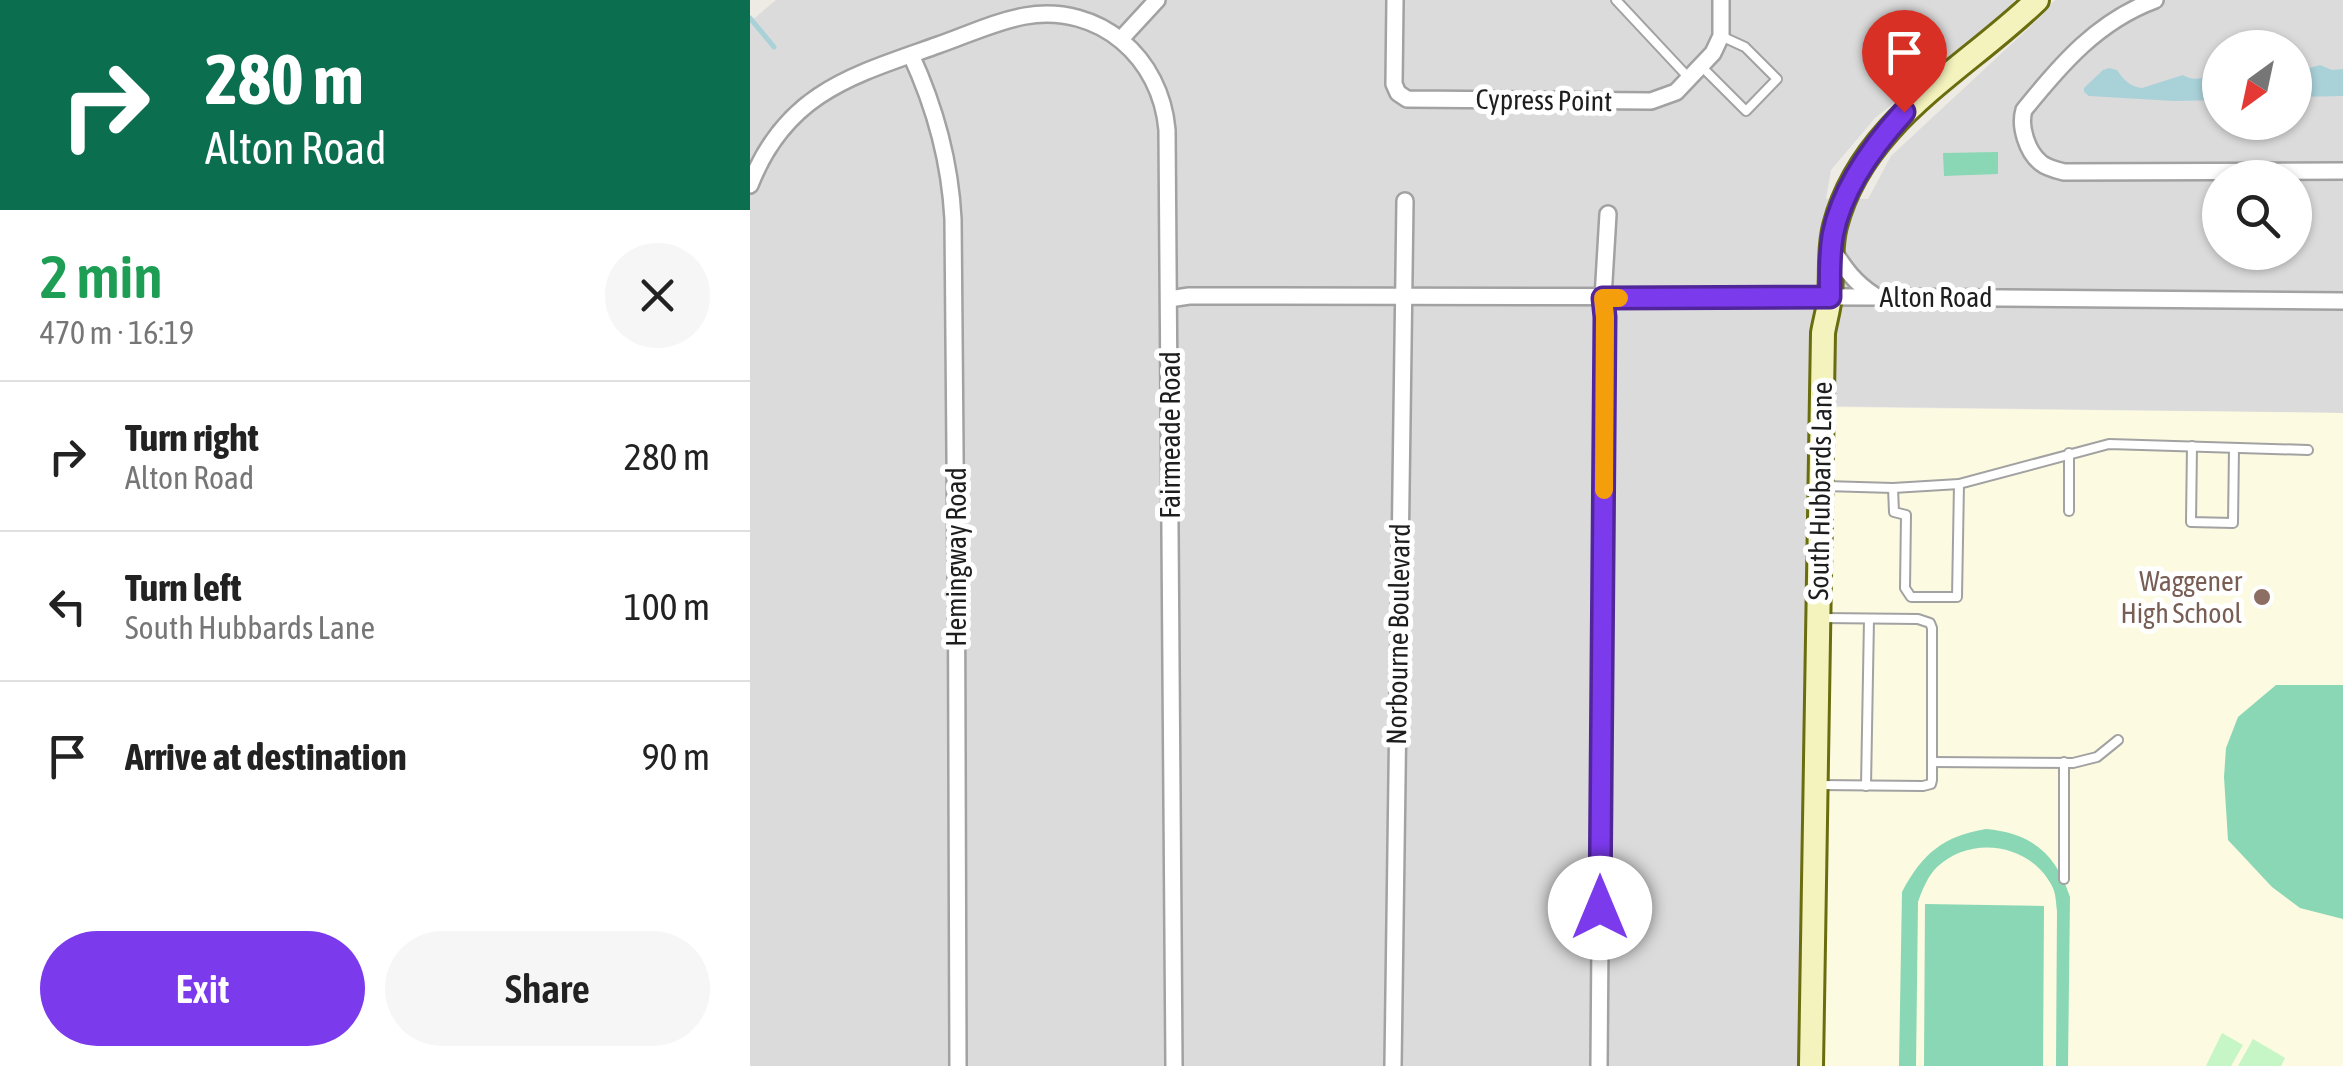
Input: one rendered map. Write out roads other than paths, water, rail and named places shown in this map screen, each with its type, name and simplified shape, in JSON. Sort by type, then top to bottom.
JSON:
[{"type":"street","points":[[1121,40],[1158,0]]},
{"type":"street","name":"Cypress Point","points":[[1395,0],[1394,84],[1398,94],[1407,99],[1652,102],[1676,92],[1713,54],[1721,36]]},
{"type":"street","points":[[1721,0],[1721,36]]},
{"type":"street","points":[[2155,0],[2131,11],[2074,51],[2024,110],[2022,130],[2042,165],[2064,172],[2343,171]]},
{"type":"street","name":"South Hubbards Lane","points":[[1811,1066],[1823,333],[1836,223],[1845,199],[1881,138],[1904,112],[2035,1]]},
{"type":"street","name":"Fairmeade Road","points":[[750,185],[776,139],[820,94],[863,71],[1006,21],[1042,14],[1086,21],[1121,40],[1153,77],[1166,111],[1174,1066]]},
{"type":"street","name":"Hemingway Road","points":[[911,55],[942,140],[953,219],[958,528],[958,1066]]},
{"type":"street","name":"Norbourne Boulevard","points":[[1394,1066],[1405,201]]},
{"type":"street","points":[[1599,1066],[1603,298],[1608,214]]},
{"type":"street","points":[[1831,248],[1850,276],[1878,297]]},
{"type":"street","name":"Alton Road","points":[[1169,299],[1878,297],[2343,301]]},
{"type":"lane","points":[[1616,0],[1689,79]]},
{"type":"lane","points":[[1701,66],[1746,110],[1777,79],[1744,47],[1721,36]]},
{"type":"lane","points":[[1820,486],[1893,488],[1960,484],[2109,444],[2308,450]]},
{"type":"lane","points":[[2192,446],[2191,522],[2233,523],[2234,448]]},
{"type":"lane","points":[[2069,453],[2069,510]]},
{"type":"lane","points":[[1911,598],[1957,597],[1960,484]]},
{"type":"lane","points":[[1893,488],[1894,512],[1906,515],[1906,588],[1911,598],[1911,619]]},
{"type":"lane","points":[[1816,786],[1928,786],[1932,782],[1932,626],[1925,620],[1911,619],[1818,618]]},
{"type":"lane","points":[[1866,786],[1869,619]]},
{"type":"lane","points":[[1932,762],[2064,762],[2097,757],[2118,740]]},
{"type":"lane","points":[[2064,762],[2064,879]]},
{"type":"water","points":[[2312,67],[2343,69],[2343,96],[2312,97]]},
{"type":"water","points":[[2103,70],[2117,70],[2130,84],[2142,88],[2183,75],[2202,78],[2202,100],[2089,96],[2084,88]]},
{"type":"waterway","points":[[750,18],[774,47]]},
{"type":"place","name":"Waggener High School","points":[[2262,597]]}]
